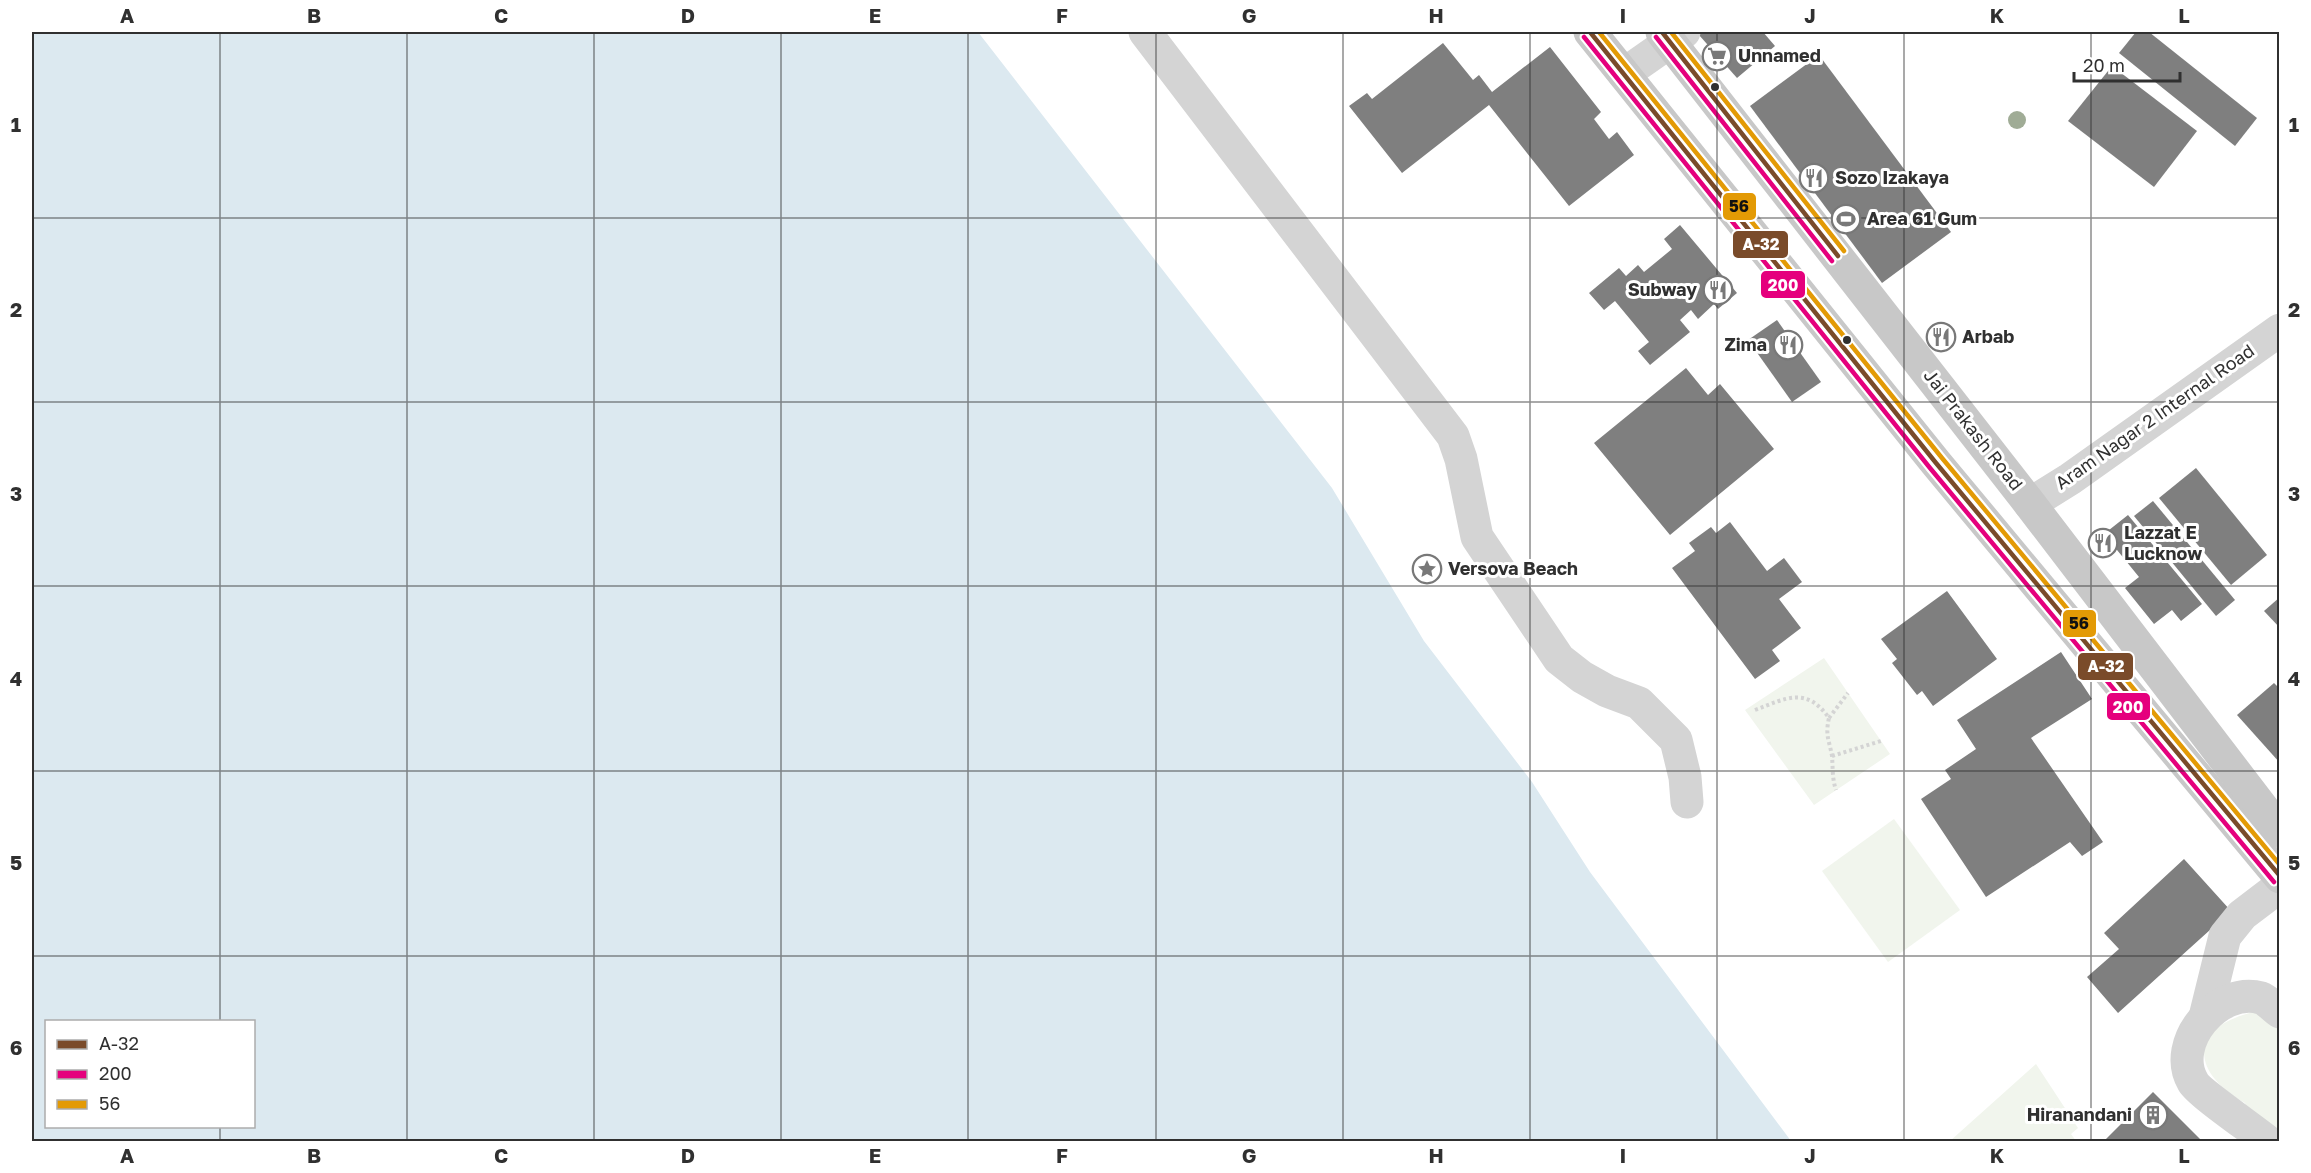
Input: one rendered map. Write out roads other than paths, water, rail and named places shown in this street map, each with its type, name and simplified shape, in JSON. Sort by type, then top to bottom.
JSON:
[{"type":"main road","points":[[1590,32],[2062,615],[2278,875]]},
{"type":"main road","name":"Jai Prakash Road","points":[[1672,35],[2280,831]]},
{"type":"main road","points":[[1836,338],[1880,310]]},
{"type":"main road","points":[[2062,615],[2097,590]]},
{"type":"street","points":[[1145,32],[1453,436],[1461,459],[1477,537],[1559,659],[1582,677],[1607,691],[1639,703],[1676,740],[1685,777],[1687,802]]},
{"type":"street","points":[[1624,74],[1672,35]]},
{"type":"street","name":"Aram Nagar 2 Internal Road","points":[[2030,504],[2070,479],[2280,330]]},
{"type":"street","points":[[2268,1142],[2193,1083],[2186,1061],[2190,1040],[2206,1013],[2224,936],[2278,875]]},
{"type":"street","points":[[2206,1013],[2233,999],[2261,998],[2280,1012]]},
{"type":"place","name":"Unnamed","points":[[1717,56]]},
{"type":"place","name":"Sozo Izakaya","points":[[1814,178]]},
{"type":"place","name":"Area 61 Gum","points":[[1846,219]]},
{"type":"place","name":"Subway","points":[[1718,290]]},
{"type":"place","name":"Arbab","points":[[1941,337]]},
{"type":"place","name":"Zima","points":[[1788,345]]},
{"type":"place","name":"Lazzat E Lucknow","points":[[2103,543]]},
{"type":"place","name":"Versova Beach","points":[[1427,569]]},
{"type":"place","name":"Hiranandani","points":[[2153,1115]]}]
